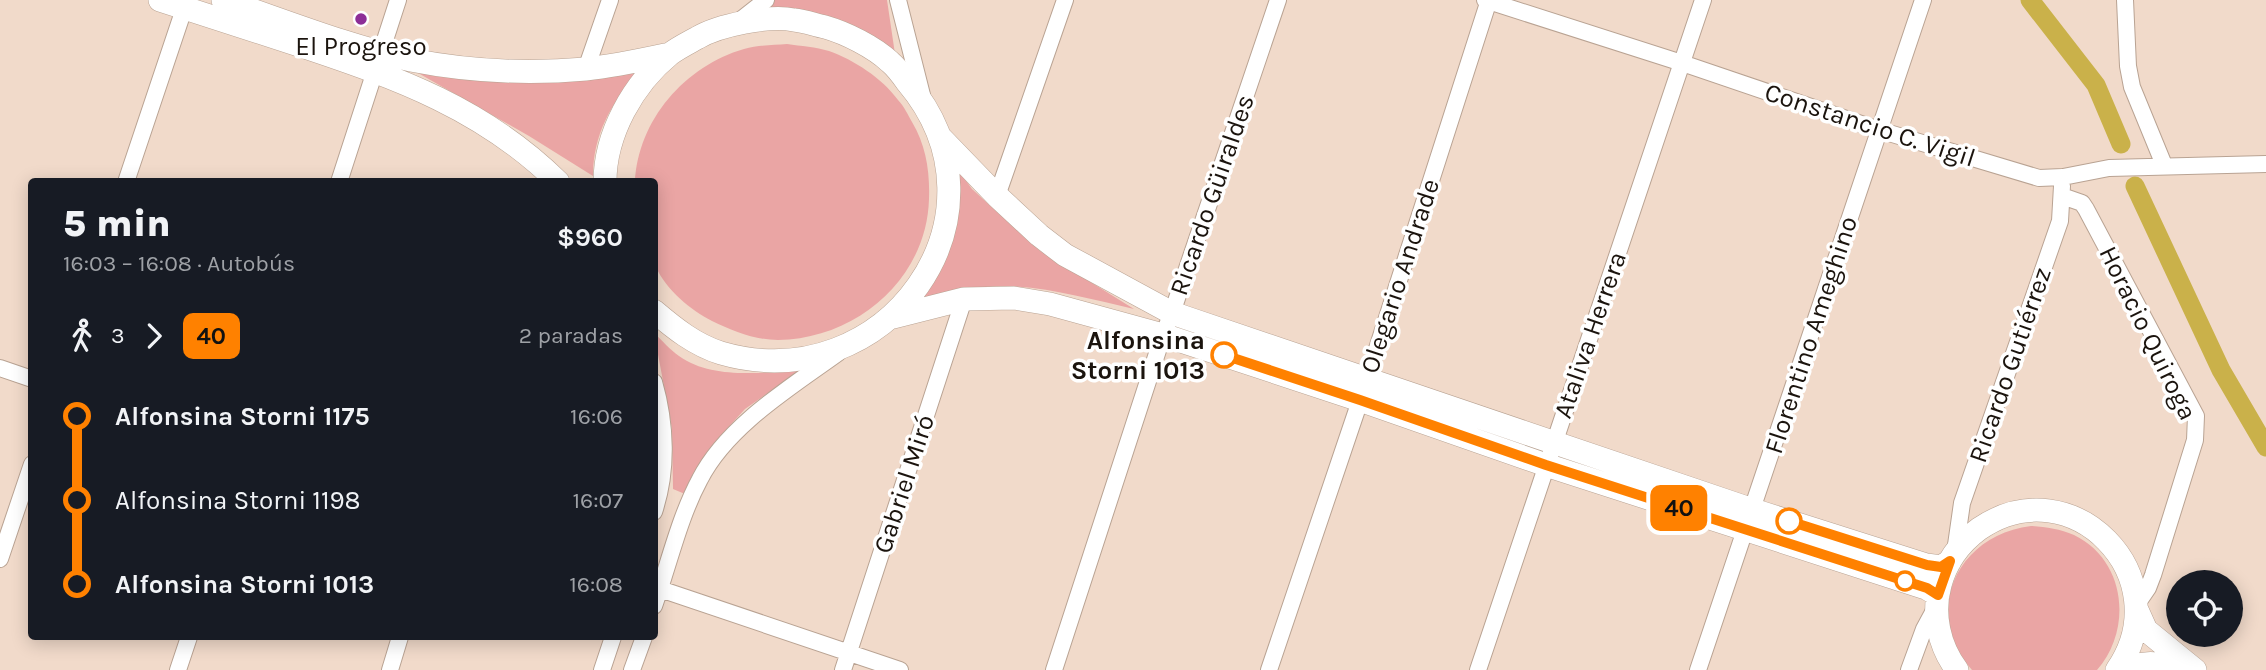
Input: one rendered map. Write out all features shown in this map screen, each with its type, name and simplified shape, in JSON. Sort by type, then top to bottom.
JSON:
[{"type":"street","points":[[160,0],[186,4],[378,62],[424,62],[503,70],[586,69],[670,54]]},
{"type":"street","points":[[223,0],[378,62],[487,126],[552,178]]},
{"type":"street","points":[[340,178],[398,0]]},
{"type":"street","points":[[586,69],[610,0]]},
{"type":"street","points":[[738,22],[766,0]]},
{"type":"street","points":[[658,585],[700,477],[721,448],[744,424],[845,348],[892,317],[918,287],[937,252],[947,215],[948,175],[940,137],[923,101],[898,0]]},
{"type":"street","points":[[997,195],[1065,0]]},
{"type":"street","name":"Ricardo Güiraldes","points":[[1054,670],[1163,335],[1279,0]]},
{"type":"street","name":"Constancio C. Vigil","points":[[1487,0],[2023,175],[2039,178],[2063,177],[2109,168],[2266,164]]},
{"type":"street","name":"Olegario Andrade","points":[[1269,670],[1364,390],[1487,0]]},
{"type":"street","name":"Ataliva Herrera","points":[[1478,670],[1703,0]]},
{"type":"street","name":"Florentino Ameghino","points":[[1698,670],[1923,0]]},
{"type":"street","points":[[2125,0],[2128,66],[2132,87],[2164,165]]},
{"type":"street","points":[[127,178],[186,4]]},
{"type":"street","points":[[605,178],[616,125],[638,86],[670,54],[703,34],[738,22],[792,19],[844,32],[889,60],[923,101]]},
{"type":"street","points":[[940,137],[1039,235],[1065,256],[1113,283],[1172,313],[1546,465],[1750,520],[1941,567],[1974,533],[1999,518],[2027,512],[2056,513],[2084,522],[2107,540],[2127,569],[2146,630],[2194,670]]},
{"type":"street","name":"Ricardo Gutiérrez","points":[[1952,557],[1962,503],[2060,221],[2063,177]]},
{"type":"street","name":"Horacio Quiroga","points":[[2062,196],[2082,203],[2086,209],[2196,416],[2195,440],[2153,575],[2137,607]]},
{"type":"street","points":[[892,317],[964,299],[1014,298],[1049,304],[1554,442],[1927,588],[1937,600],[1942,644],[1957,670]]},
{"type":"street","name":"Gabriel Miró","points":[[843,670],[964,299]]},
{"type":"street","points":[[658,314],[681,334],[719,353],[761,361],[804,360],[845,348]]},
{"type":"street","points":[[0,368],[28,378]]},
{"type":"street","points":[[658,400],[663,441],[658,496]]},
{"type":"street","points":[[0,559],[28,476]]},
{"type":"street","points":[[1909,670],[1952,557]]},
{"type":"street","points":[[658,588],[900,670]]},
{"type":"street","points":[[2119,670],[2131,644],[2137,607]]},
{"type":"street","points":[[178,670],[188,640]]},
{"type":"street","points":[[390,670],[399,640]]},
{"type":"street","points":[[603,670],[613,640]]},
{"type":"street","points":[[632,670],[643,640]]},
{"type":"street","points":[[2119,670],[2152,663],[2174,670]]},
{"type":"shaded area","points":[[775,0],[887,0],[895,54],[763,10]]},
{"type":"shaded area","points":[[787,44],[819,48],[867,71],[884,84],[904,108],[921,140],[928,169],[929,199],[925,228],[916,254],[901,278],[882,299],[860,316],[835,329],[807,337],[769,340],[753,337],[712,321],[680,298],[658,271],[658,178],[636,178],[645,137],[655,117],[684,82],[722,57],[760,46]]},
{"type":"shaded area","points":[[404,65],[532,80],[638,73],[605,120],[596,147],[593,176]]},
{"type":"shaded area","points":[[953,163],[972,189],[1039,250],[1134,309],[1051,291],[1000,286],[965,290],[909,304]]},
{"type":"shaded area","points":[[658,337],[679,356],[707,369],[737,373],[799,371],[745,409],[714,443],[685,494],[673,489],[672,429],[658,354]]},
{"type":"shaded area","points":[[2031,526],[2074,535],[2091,546],[2105,561],[2114,578],[2119,616],[2116,635],[2097,670],[1972,670],[1957,648],[1949,624],[1949,601],[1955,580],[1966,560],[1983,544],[2005,532]]},
{"type":"waterway","points":[[2030,0],[2096,85],[2121,144]]},
{"type":"waterway","points":[[2135,186],[2221,370],[2266,447]]},
{"type":"bus line","name":"40","points":[[1224,355],[1546,465],[1927,588],[1938,595],[1950,561],[1941,567],[1934,567],[1789,521]]},
{"type":"place","name":"El Progreso","points":[[361,19]]},
{"type":"place","name":"Alfonsina Storni 1013","points":[[1224,355]]}]
